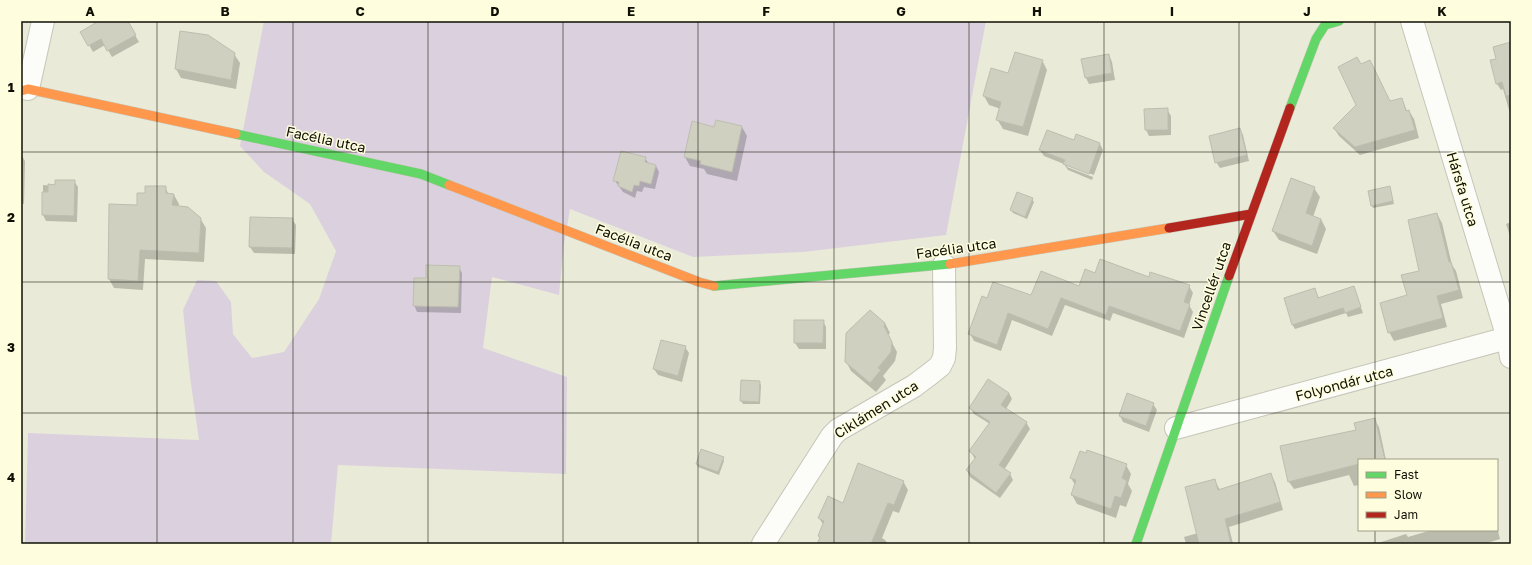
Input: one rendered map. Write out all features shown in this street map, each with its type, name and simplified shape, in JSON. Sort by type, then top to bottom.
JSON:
[{"type":"street","points":[[25,90],[43,21]]},
{"type":"street","name":"Vincellér utca","points":[[1136,544],[1251,214],[1316,39],[1325,25],[1338,21]]},
{"type":"street","name":"Hársfa utca","points":[[1412,21],[1510,344]]},
{"type":"street","name":"Facélia utca","points":[[25,90],[421,174],[699,282],[716,287],[944,265],[1251,214]]},
{"type":"street","name":"Ciklámen utca","points":[[763,544],[832,436],[838,430],[914,386],[940,366],[945,353],[944,265]]},
{"type":"street","name":"Folyondár utca","points":[[1176,428],[1510,344]]},
{"type":"shaded area","points":[[264,21],[986,21],[946,235],[803,252],[693,257],[570,209],[564,244],[559,295],[492,277],[483,348],[567,377],[566,474],[338,465],[331,544],[25,544],[28,433],[199,440],[190,377],[183,310],[197,280],[216,281],[231,302],[233,334],[252,358],[284,352],[319,299],[336,251],[310,204],[264,172],[240,146]]},
{"type":"building","points":[[99,21],[128,21],[136,35],[107,51],[101,39],[88,46],[80,32]]},
{"type":"building","points":[[180,31],[208,35],[235,53],[231,80],[175,69]]},
{"type":"building","points":[[1511,42],[1511,95],[1506,96],[1502,82],[1496,84],[1490,60],[1496,59],[1493,47]]},
{"type":"building","points":[[1015,52],[1043,60],[1023,127],[996,120],[1001,102],[983,96],[991,68],[1008,73]]},
{"type":"building","points":[[1109,54],[1112,73],[1085,78],[1081,59]]},
{"type":"building","points":[[1357,57],[1361,64],[1370,60],[1390,101],[1402,98],[1406,111],[1409,110],[1415,130],[1355,147],[1333,128],[1356,105],[1338,67]]},
{"type":"building","points":[[1168,108],[1168,130],[1145,130],[1144,109]]},
{"type":"building","points":[[716,120],[742,126],[732,172],[700,164],[701,161],[684,157],[692,121],[714,127]]},
{"type":"building","points":[[1240,128],[1247,155],[1215,163],[1209,136]]},
{"type":"building","points":[[1047,130],[1074,140],[1076,134],[1100,143],[1089,174],[1063,164],[1065,160],[1039,150]]},
{"type":"building","points":[[621,151],[646,157],[645,162],[656,165],[651,184],[640,181],[639,186],[634,185],[632,192],[618,186],[619,182],[613,181]]},
{"type":"building","points":[[1291,178],[1315,187],[1306,213],[1321,219],[1312,246],[1272,231]]},
{"type":"building","points":[[55,180],[75,180],[74,216],[42,215],[42,192],[48,192],[48,184],[55,185]]},
{"type":"building","points":[[145,186],[166,186],[166,193],[174,194],[172,205],[188,207],[201,218],[199,253],[140,250],[138,281],[108,279],[109,204],[137,205],[137,193],[145,193]]},
{"type":"building","points":[[1390,186],[1393,201],[1371,206],[1368,191]]},
{"type":"building","points":[[1017,192],[1033,198],[1025,217],[1010,210]]},
{"type":"building","points":[[1437,213],[1449,262],[1451,262],[1459,290],[1437,296],[1443,318],[1388,333],[1380,303],[1407,295],[1401,275],[1419,271],[1408,220]]},
{"type":"building","points":[[250,217],[293,218],[292,248],[249,247]]},
{"type":"building","points":[[1100,259],[1149,277],[1150,272],[1190,285],[1184,302],[1190,304],[1180,331],[1109,306],[1106,315],[1061,298],[1048,329],[1008,313],[997,345],[968,334],[982,296],[987,298],[993,282],[1031,295],[1041,271],[1079,286],[1085,269],[1095,273]]},
{"type":"building","points":[[426,265],[460,266],[458,307],[413,306],[414,278],[426,278]]},
{"type":"building","points":[[1354,286],[1361,307],[1345,313],[1343,308],[1292,325],[1284,298],[1315,288],[1318,298]]},
{"type":"building","points":[[870,310],[885,323],[884,326],[892,342],[891,352],[878,368],[881,370],[870,383],[845,362],[846,333]]},
{"type":"building","points":[[794,320],[824,320],[823,343],[794,343]]},
{"type":"building","points":[[661,340],[686,346],[678,376],[653,369]]},
{"type":"building","points":[[988,379],[1009,393],[1001,405],[1027,422],[999,465],[1011,473],[996,493],[966,470],[976,457],[969,451],[990,422],[969,408]]},
{"type":"building","points":[[741,380],[760,381],[759,402],[740,401]]},
{"type":"building","points":[[1127,393],[1154,403],[1146,426],[1119,416]]},
{"type":"building","points":[[1375,418],[1385,459],[1358,459],[1358,464],[1288,482],[1280,446],[1356,430],[1354,423]]},
{"type":"building","points":[[701,449],[724,457],[718,472],[696,464]]},
{"type":"building","points":[[1087,450],[1127,464],[1122,478],[1127,481],[1121,498],[1115,496],[1111,509],[1071,495],[1076,480],[1070,478],[1080,451],[1086,453]]},
{"type":"building","points":[[858,463],[904,481],[894,505],[888,503],[871,544],[817,544],[820,537],[818,536],[824,521],[818,518],[828,496],[843,503]]},
{"type":"building","points":[[1271,473],[1280,502],[1225,519],[1231,544],[1199,544],[1185,487],[1215,479],[1218,490]]},
{"type":"traffic: fast","points":[[1290,108],[1316,39],[1325,25],[1339,21]]},
{"type":"traffic: fast","points":[[236,134],[421,174],[449,185]]},
{"type":"traffic: fast","points":[[714,286],[950,264]]},
{"type":"traffic: fast","points":[[1136,544],[1229,276]]},
{"type":"traffic: slow","points":[[21,91],[28,89],[236,134]]},
{"type":"traffic: slow","points":[[449,185],[699,282],[714,286]]},
{"type":"traffic: slow","points":[[950,264],[1169,228]]},
{"type":"traffic: jam","points":[[1229,276],[1290,108]]},
{"type":"traffic: jam","points":[[1169,228],[1251,214]]}]
